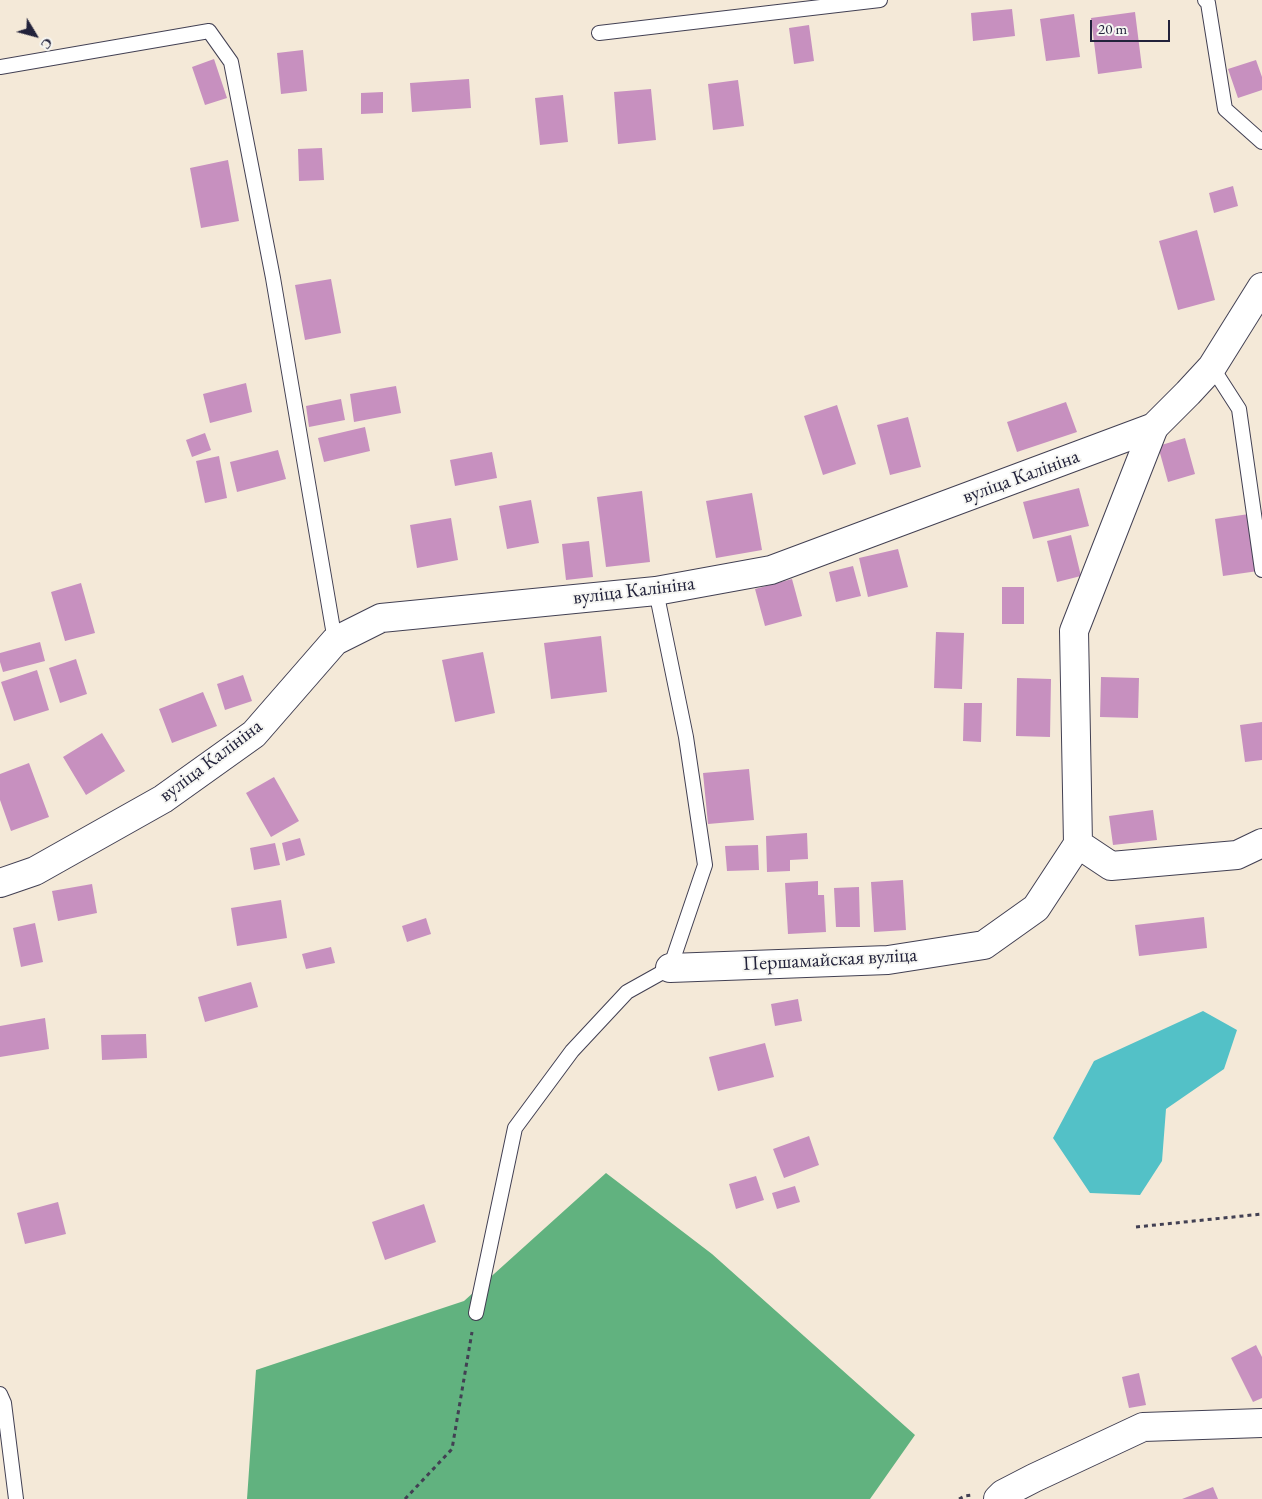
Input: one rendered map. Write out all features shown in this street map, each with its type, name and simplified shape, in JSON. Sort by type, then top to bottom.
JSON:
[{"type":"street","name":"вуліца Калініна","points":[[0,883],[35,871],[163,799],[254,734],[336,641],[381,618],[656,591],[771,570],[1154,427],[1188,394],[1212,367],[1262,287]]},
{"type":"street","points":[[1154,427],[1074,631],[1078,844],[1111,866],[1237,855],[1262,843]]},
{"type":"street","name":"Першамайская вуліца","points":[[670,968],[888,960],[984,945],[1036,908],[1078,844]]},
{"type":"street","points":[[998,1499],[1011,1490],[1142,1427],[1262,1423]]},
{"type":"lane","points":[[599,34],[880,0]]},
{"type":"lane","points":[[1205,0],[1208,3],[1226,109],[1262,142]]},
{"type":"lane","points":[[0,67],[208,31],[231,62],[273,278],[336,641]]},
{"type":"lane","points":[[1212,367],[1239,409],[1262,570]]},
{"type":"lane","points":[[476,1313],[515,1128],[572,1051],[627,992],[670,968],[705,865],[686,737],[656,591]]},
{"type":"lane","points":[[0,1394],[4,1403],[16,1499]]},
{"type":"path","points":[[1136,1226],[1262,1214]]},
{"type":"path","points":[[406,1499],[452,1449],[476,1313]]},
{"type":"green space","points":[[606,1173],[712,1254],[915,1435],[870,1499],[247,1499],[256,1370],[464,1301]]},
{"type":"water","points":[[1203,1011],[1237,1030],[1224,1069],[1166,1109],[1162,1161],[1140,1195],[1090,1193],[1053,1138],[1094,1061]]},
{"type":"building","points":[[1012,9],[1015,36],[973,41],[971,13]]},
{"type":"building","points":[[1135,12],[1142,68],[1098,74],[1091,18]]},
{"type":"building","points":[[1074,14],[1080,57],[1046,61],[1040,19]]},
{"type":"building","points":[[809,25],[814,61],[794,64],[789,28]]},
{"type":"building","points":[[303,50],[307,91],[281,94],[277,53]]},
{"type":"building","points":[[214,59],[227,98],[205,105],[192,67]]},
{"type":"building","points":[[1256,60],[1262,77],[1262,90],[1238,98],[1228,69]]},
{"type":"building","points":[[469,79],[471,108],[412,112],[410,83]]},
{"type":"building","points":[[738,80],[744,126],[713,130],[708,84]]},
{"type":"building","points":[[651,89],[656,140],[618,144],[614,92]]},
{"type":"building","points":[[383,92],[383,113],[361,114],[361,93]]},
{"type":"building","points":[[563,95],[568,142],[540,145],[535,98]]},
{"type":"building","points":[[322,148],[324,180],[299,181],[298,149]]},
{"type":"building","points":[[228,160],[239,221],[201,228],[190,168]]},
{"type":"building","points":[[1233,186],[1238,206],[1214,213],[1209,193]]},
{"type":"building","points":[[1197,230],[1215,300],[1178,310],[1159,241]]},
{"type":"building","points":[[331,279],[341,333],[305,340],[295,285]]},
{"type":"building","points":[[246,383],[252,412],[210,423],[203,394]]},
{"type":"building","points":[[396,386],[401,413],[354,422],[350,394]]},
{"type":"building","points":[[341,399],[345,420],[309,427],[306,406]]},
{"type":"building","points":[[1066,402],[1077,432],[1017,452],[1007,422]]},
{"type":"building","points":[[837,405],[856,464],[823,475],[804,416]]},
{"type":"building","points":[[908,417],[921,467],[890,475],[877,425]]},
{"type":"building","points":[[365,427],[370,451],[324,462],[318,438]]},
{"type":"building","points":[[205,433],[211,450],[192,457],[186,440]]},
{"type":"building","points":[[1185,438],[1195,474],[1168,482],[1158,446]]},
{"type":"building","points":[[278,450],[286,479],[237,492],[230,462]]},
{"type":"building","points":[[492,452],[497,478],[455,486],[450,460]]},
{"type":"building","points":[[219,456],[227,498],[205,503],[196,461]]},
{"type":"building","points":[[1079,488],[1089,526],[1033,539],[1023,502]]},
{"type":"building","points":[[642,491],[650,562],[606,567],[597,497]]},
{"type":"building","points":[[752,493],[762,550],[716,558],[706,501]]},
{"type":"building","points":[[531,500],[539,543],[507,549],[499,506]]},
{"type":"building","points":[[1249,514],[1258,571],[1223,576],[1215,519]]},
{"type":"building","points":[[451,518],[458,560],[417,568],[410,525]]},
{"type":"building","points":[[1071,535],[1081,576],[1057,582],[1047,541]]},
{"type":"building","points":[[589,541],[593,577],[566,580],[562,544]]},
{"type":"building","points":[[898,549],[908,587],[868,597],[859,558]]},
{"type":"building","points":[[853,566],[861,596],[836,602],[829,572]]},
{"type":"building","points":[[792,579],[802,616],[765,626],[755,589]]},
{"type":"building","points":[[81,583],[95,633],[65,641],[51,592]]},
{"type":"building","points":[[1002,587],[1024,587],[1024,624],[1002,624]]},
{"type":"building","points":[[936,632],[964,633],[962,689],[934,688]]},
{"type":"building","points":[[601,636],[607,692],[551,699],[544,643]]},
{"type":"building","points":[[40,642],[45,661],[3,672],[0,653]]},
{"type":"building","points":[[483,652],[495,713],[455,722],[442,660]]},
{"type":"building","points":[[76,659],[87,694],[60,703],[49,668]]},
{"type":"building","points":[[37,670],[49,710],[14,721],[1,682]]},
{"type":"building","points":[[243,675],[252,701],[225,710],[217,684]]},
{"type":"building","points":[[1101,677],[1139,678],[1138,718],[1100,717]]},
{"type":"building","points":[[1017,678],[1051,679],[1050,737],[1016,736]]},
{"type":"building","points":[[203,692],[217,726],[172,743],[159,709]]},
{"type":"building","points":[[964,703],[982,703],[981,742],[963,741]]},
{"type":"building","points":[[1262,722],[1262,760],[1245,762],[1240,725]]},
{"type":"building","points":[[102,733],[125,771],[86,795],[63,757]]},
{"type":"building","points":[[29,763],[49,817],[11,831],[0,800],[0,774]]},
{"type":"building","points":[[749,769],[754,820],[708,824],[703,773]]},
{"type":"building","points":[[274,777],[299,821],[271,837],[246,793]]},
{"type":"building","points":[[1153,810],[1157,840],[1113,845],[1109,816]]},
{"type":"building","points":[[807,833],[808,859],[790,860],[790,871],[767,872],[766,836]]},
{"type":"building","points":[[300,838],[305,855],[286,861],[282,843]]},
{"type":"building","points":[[275,843],[280,865],[254,870],[250,848]]},
{"type":"building","points":[[758,845],[759,870],[727,871],[725,846]]},
{"type":"building","points":[[903,880],[906,930],[874,932],[871,882]]},
{"type":"building","points":[[818,881],[818,895],[824,895],[826,932],[788,934],[785,883]]},
{"type":"building","points":[[92,884],[97,913],[58,921],[52,891]]},
{"type":"building","points":[[859,887],[860,927],[836,927],[834,888]]},
{"type":"building","points":[[281,900],[287,938],[237,946],[231,908]]},
{"type":"building","points":[[1204,917],[1207,948],[1139,956],[1135,925]]},
{"type":"building","points":[[426,918],[431,934],[407,942],[402,926]]},
{"type":"building","points":[[35,923],[43,962],[21,967],[13,928]]},
{"type":"building","points":[[331,947],[335,963],[306,969],[302,954]]},
{"type":"building","points":[[251,982],[258,1007],[205,1022],[198,997]]},
{"type":"building","points":[[798,999],[802,1021],[775,1026],[771,1004]]},
{"type":"building","points":[[45,1018],[49,1049],[0,1057],[0,1026]]},
{"type":"building","points":[[146,1034],[147,1058],[102,1060],[101,1035]]},
{"type":"building","points":[[765,1043],[774,1077],[718,1091],[709,1057]]},
{"type":"building","points":[[809,1136],[819,1165],[784,1178],[773,1149]]},
{"type":"building","points":[[756,1176],[764,1200],[736,1209],[729,1184]]},
{"type":"building","points":[[795,1186],[800,1202],[777,1209],[772,1193]]},
{"type":"building","points":[[58,1202],[66,1234],[25,1244],[17,1213]]},
{"type":"building","points":[[424,1204],[436,1242],[385,1260],[372,1222]]},
{"type":"building","points":[[1256,1345],[1262,1357],[1262,1398],[1253,1402],[1231,1358]]},
{"type":"building","points":[[1139,1373],[1146,1405],[1129,1408],[1122,1377]]},
{"type":"building","points":[[1213,1487],[1218,1499],[1182,1499]]}]
